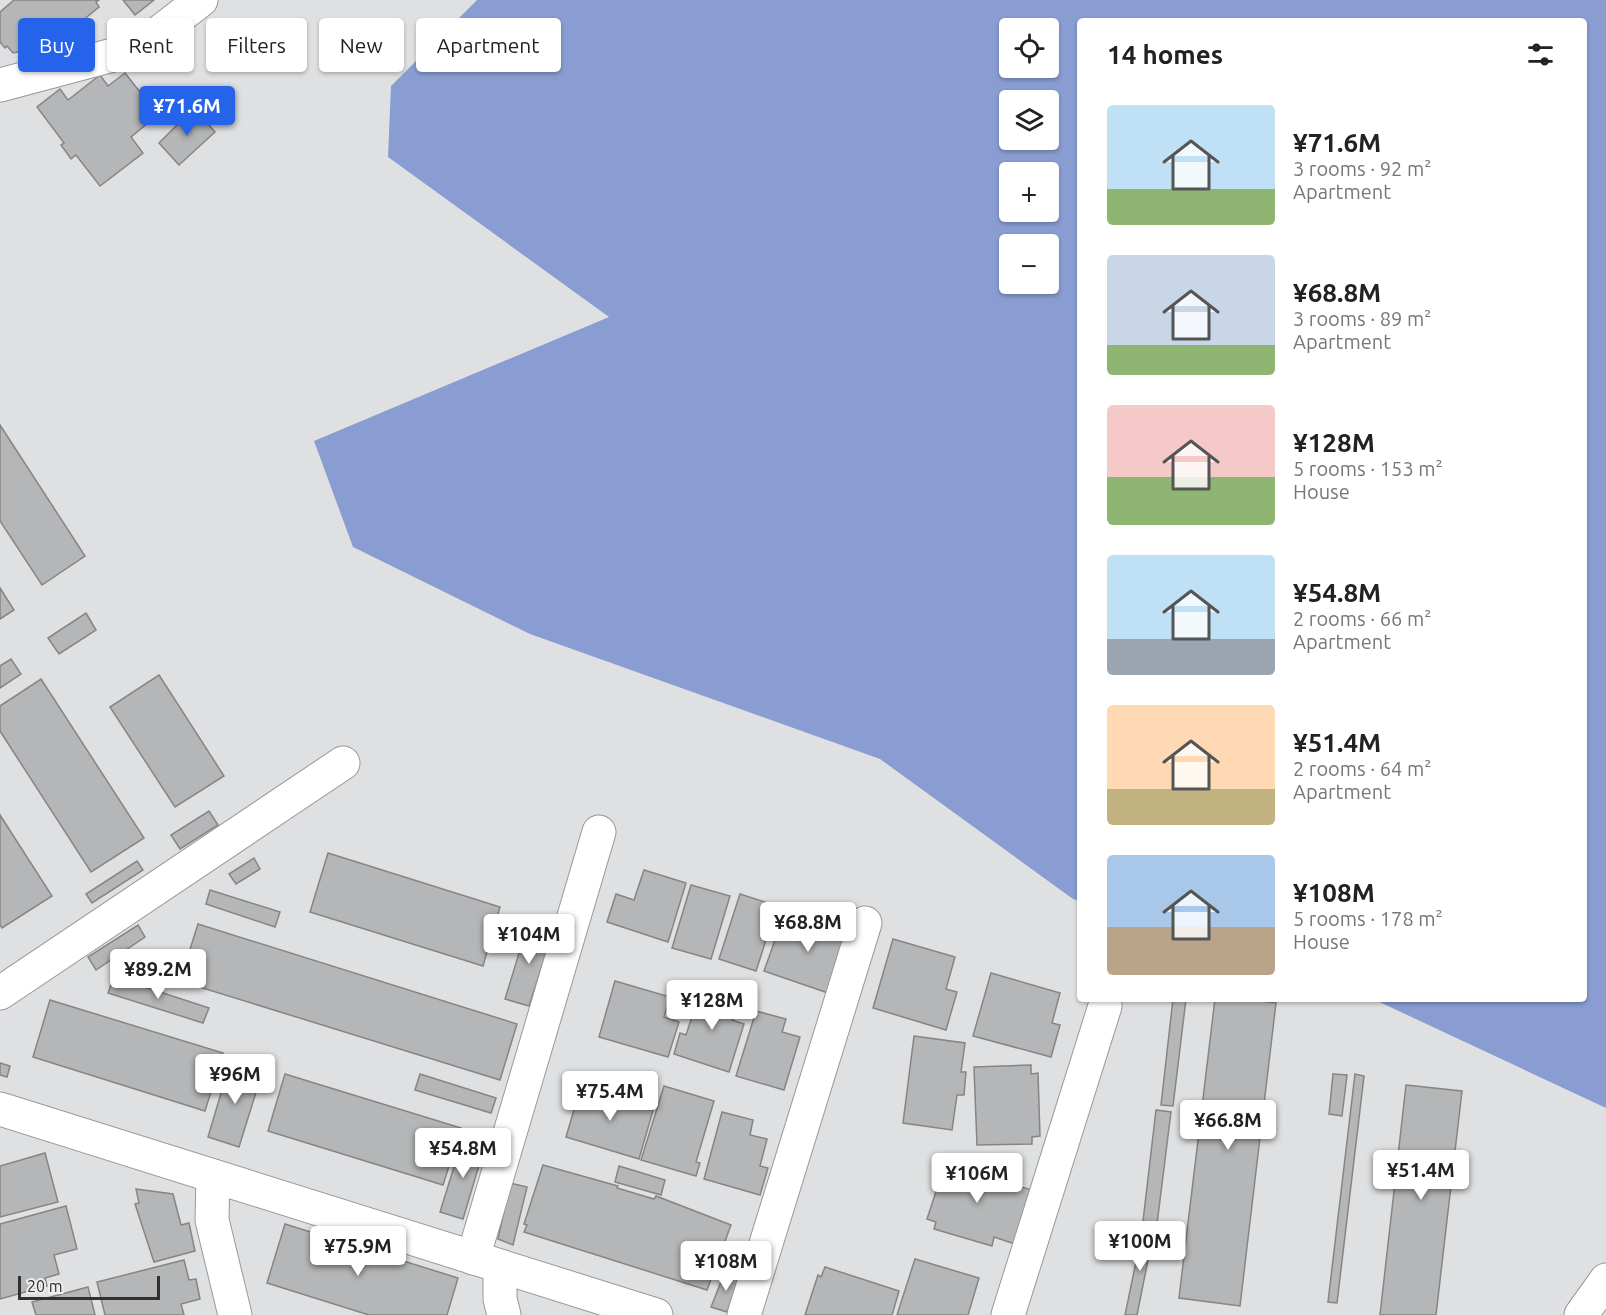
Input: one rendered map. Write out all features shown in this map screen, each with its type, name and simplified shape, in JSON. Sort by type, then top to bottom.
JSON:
[{"type":"street","points":[[0,85],[139,48],[201,0]]},
{"type":"street","points":[[0,993],[343,763]]},
{"type":"street","points":[[504,1315],[486,1263],[599,832]]},
{"type":"street","points":[[744,1315],[865,923]]},
{"type":"street","points":[[1008,1315],[1105,1006]]},
{"type":"street","points":[[0,1109],[656,1315]]},
{"type":"street","points":[[213,1176],[212,1220],[236,1315]]},
{"type":"street","points":[[1581,1315],[1606,1280]]},
{"type":"shaded area","points":[[477,0],[1606,0],[1606,1108],[1379,1002],[1587,1002],[1587,18],[1077,18],[1077,900],[880,759],[530,634],[353,547],[314,441],[609,317],[388,157],[391,86],[416,61],[416,72],[561,72],[561,18],[459,18]]},
{"type":"building","points":[[14,0],[99,0],[96,2],[99,7],[86,18],[18,18],[18,52],[13,53],[0,42],[0,12]]},
{"type":"building","points":[[123,0],[154,0],[135,15]]},
{"type":"building","points":[[125,73],[158,115],[131,137],[143,153],[100,186],[76,155],[71,159],[61,145],[64,143],[37,107],[60,89],[68,100],[100,75],[108,86]]},
{"type":"building","points":[[194,108],[215,132],[179,165],[159,143]]},
{"type":"building","points":[[0,425],[85,556],[42,585],[0,521]]},
{"type":"building","points":[[0,588],[14,610],[0,619]]},
{"type":"building","points":[[86,613],[96,630],[59,654],[48,638]]},
{"type":"building","points":[[11,659],[21,674],[0,688],[0,666]]},
{"type":"building","points":[[159,675],[224,776],[175,807],[110,707]]},
{"type":"building","points":[[41,679],[144,838],[91,872],[0,731],[0,706]]},
{"type":"building","points":[[209,811],[218,825],[180,849],[171,835]]},
{"type":"building","points":[[0,815],[52,896],[2,928],[0,925]]},
{"type":"building","points":[[328,853],[500,907],[483,966],[310,912]]},
{"type":"building","points":[[254,858],[260,869],[236,884],[229,874]]},
{"type":"building","points":[[137,861],[143,870],[92,903],[86,894]]},
{"type":"building","points":[[644,870],[686,883],[668,942],[607,922],[616,894],[634,900]]},
{"type":"building","points":[[691,885],[730,896],[711,959],[672,948]]},
{"type":"building","points":[[210,890],[280,912],[275,927],[206,904]]},
{"type":"building","points":[[740,894],[777,906],[756,971],[719,959]]},
{"type":"building","points":[[785,912],[829,928],[830,925],[853,933],[831,994],[764,971]]},
{"type":"building","points":[[198,924],[517,1024],[500,1080],[180,981]]},
{"type":"building","points":[[528,924],[553,932],[529,1006],[505,999]]},
{"type":"building","points":[[138,925],[145,937],[96,970],[88,957]]},
{"type":"building","points":[[893,939],[955,957],[946,989],[957,992],[946,1030],[873,1008]]},
{"type":"building","points":[[991,973],[1060,993],[1052,1023],[1060,1025],[1051,1057],[973,1036]]},
{"type":"building","points":[[114,977],[209,1008],[203,1023],[108,993]]},
{"type":"building","points":[[615,981],[670,997],[664,1017],[679,1022],[668,1057],[599,1037]]},
{"type":"building","points":[[702,986],[739,997],[732,1020],[744,1024],[729,1072],[674,1054],[680,1033],[686,1035]]},
{"type":"building","points":[[50,1000],[223,1053],[205,1111],[33,1057]]},
{"type":"building","points":[[1173,1002],[1186,1002],[1173,1106],[1161,1105]]},
{"type":"building","points":[[1215,1002],[1276,1003],[1240,1306],[1179,1298]]},
{"type":"building","points":[[756,1011],[786,1019],[782,1032],[800,1037],[784,1090],[736,1076]]},
{"type":"building","points":[[914,1036],[965,1043],[961,1072],[966,1072],[964,1095],[957,1095],[952,1130],[903,1123]]},
{"type":"building","points":[[0,1063],[10,1066],[7,1077],[0,1075]]},
{"type":"building","points":[[230,1063],[262,1073],[239,1147],[208,1137]]},
{"type":"building","points":[[1031,1065],[1031,1074],[1038,1073],[1040,1136],[1032,1137],[1032,1144],[977,1145],[974,1067]]},
{"type":"building","points":[[285,1074],[461,1128],[443,1185],[268,1131]]},
{"type":"building","points":[[420,1074],[496,1098],[491,1113],[415,1090]]},
{"type":"building","points":[[1333,1074],[1347,1075],[1342,1116],[1329,1114]]},
{"type":"building","points":[[1355,1074],[1364,1076],[1337,1303],[1328,1302]]},
{"type":"building","points":[[1406,1085],[1462,1091],[1436,1315],[1380,1315]]},
{"type":"building","points":[[664,1086],[714,1101],[696,1162],[700,1163],[696,1176],[641,1160]]},
{"type":"building","points":[[588,1087],[654,1107],[639,1159],[566,1137],[580,1089],[586,1092]]},
{"type":"building","points":[[1156,1110],[1171,1112],[1157,1224],[1143,1221]]},
{"type":"building","points":[[722,1112],[753,1120],[750,1135],[767,1139],[760,1166],[768,1168],[760,1195],[704,1179]]},
{"type":"building","points":[[463,1138],[485,1145],[463,1219],[440,1212]]},
{"type":"building","points":[[45,1153],[58,1202],[0,1217],[0,1166]]},
{"type":"building","points":[[948,1155],[989,1166],[986,1177],[1032,1190],[1015,1244],[994,1237],[992,1246],[934,1229],[936,1222],[927,1219]]},
{"type":"building","points":[[543,1165],[618,1186],[617,1188],[654,1199],[656,1196],[731,1225],[707,1290],[524,1232],[527,1225],[524,1224]]},
{"type":"building","points":[[619,1166],[665,1180],[661,1195],[615,1182]]},
{"type":"building","points":[[510,1183],[527,1187],[513,1245],[498,1239]]},
{"type":"building","points":[[136,1189],[173,1194],[181,1225],[189,1223],[195,1251],[154,1262],[135,1204],[139,1203]]},
{"type":"building","points":[[66,1206],[77,1249],[54,1255],[59,1274],[45,1278],[47,1286],[0,1299],[0,1224]]},
{"type":"building","points":[[285,1224],[458,1278],[447,1315],[369,1315],[267,1283]]},
{"type":"building","points":[[1143,1228],[1154,1230],[1137,1315],[1125,1315]]},
{"type":"building","points":[[915,1259],[979,1278],[968,1315],[897,1315]]},
{"type":"building","points":[[184,1260],[189,1280],[196,1279],[200,1299],[181,1304],[184,1315],[105,1315],[97,1282]]},
{"type":"building","points":[[825,1267],[899,1291],[892,1315],[805,1315],[818,1275],[821,1277]]},
{"type":"building","points":[[725,1272],[741,1278],[727,1312],[711,1307]]},
{"type":"building","points":[[88,1287],[95,1315],[36,1315],[32,1302]]}]
